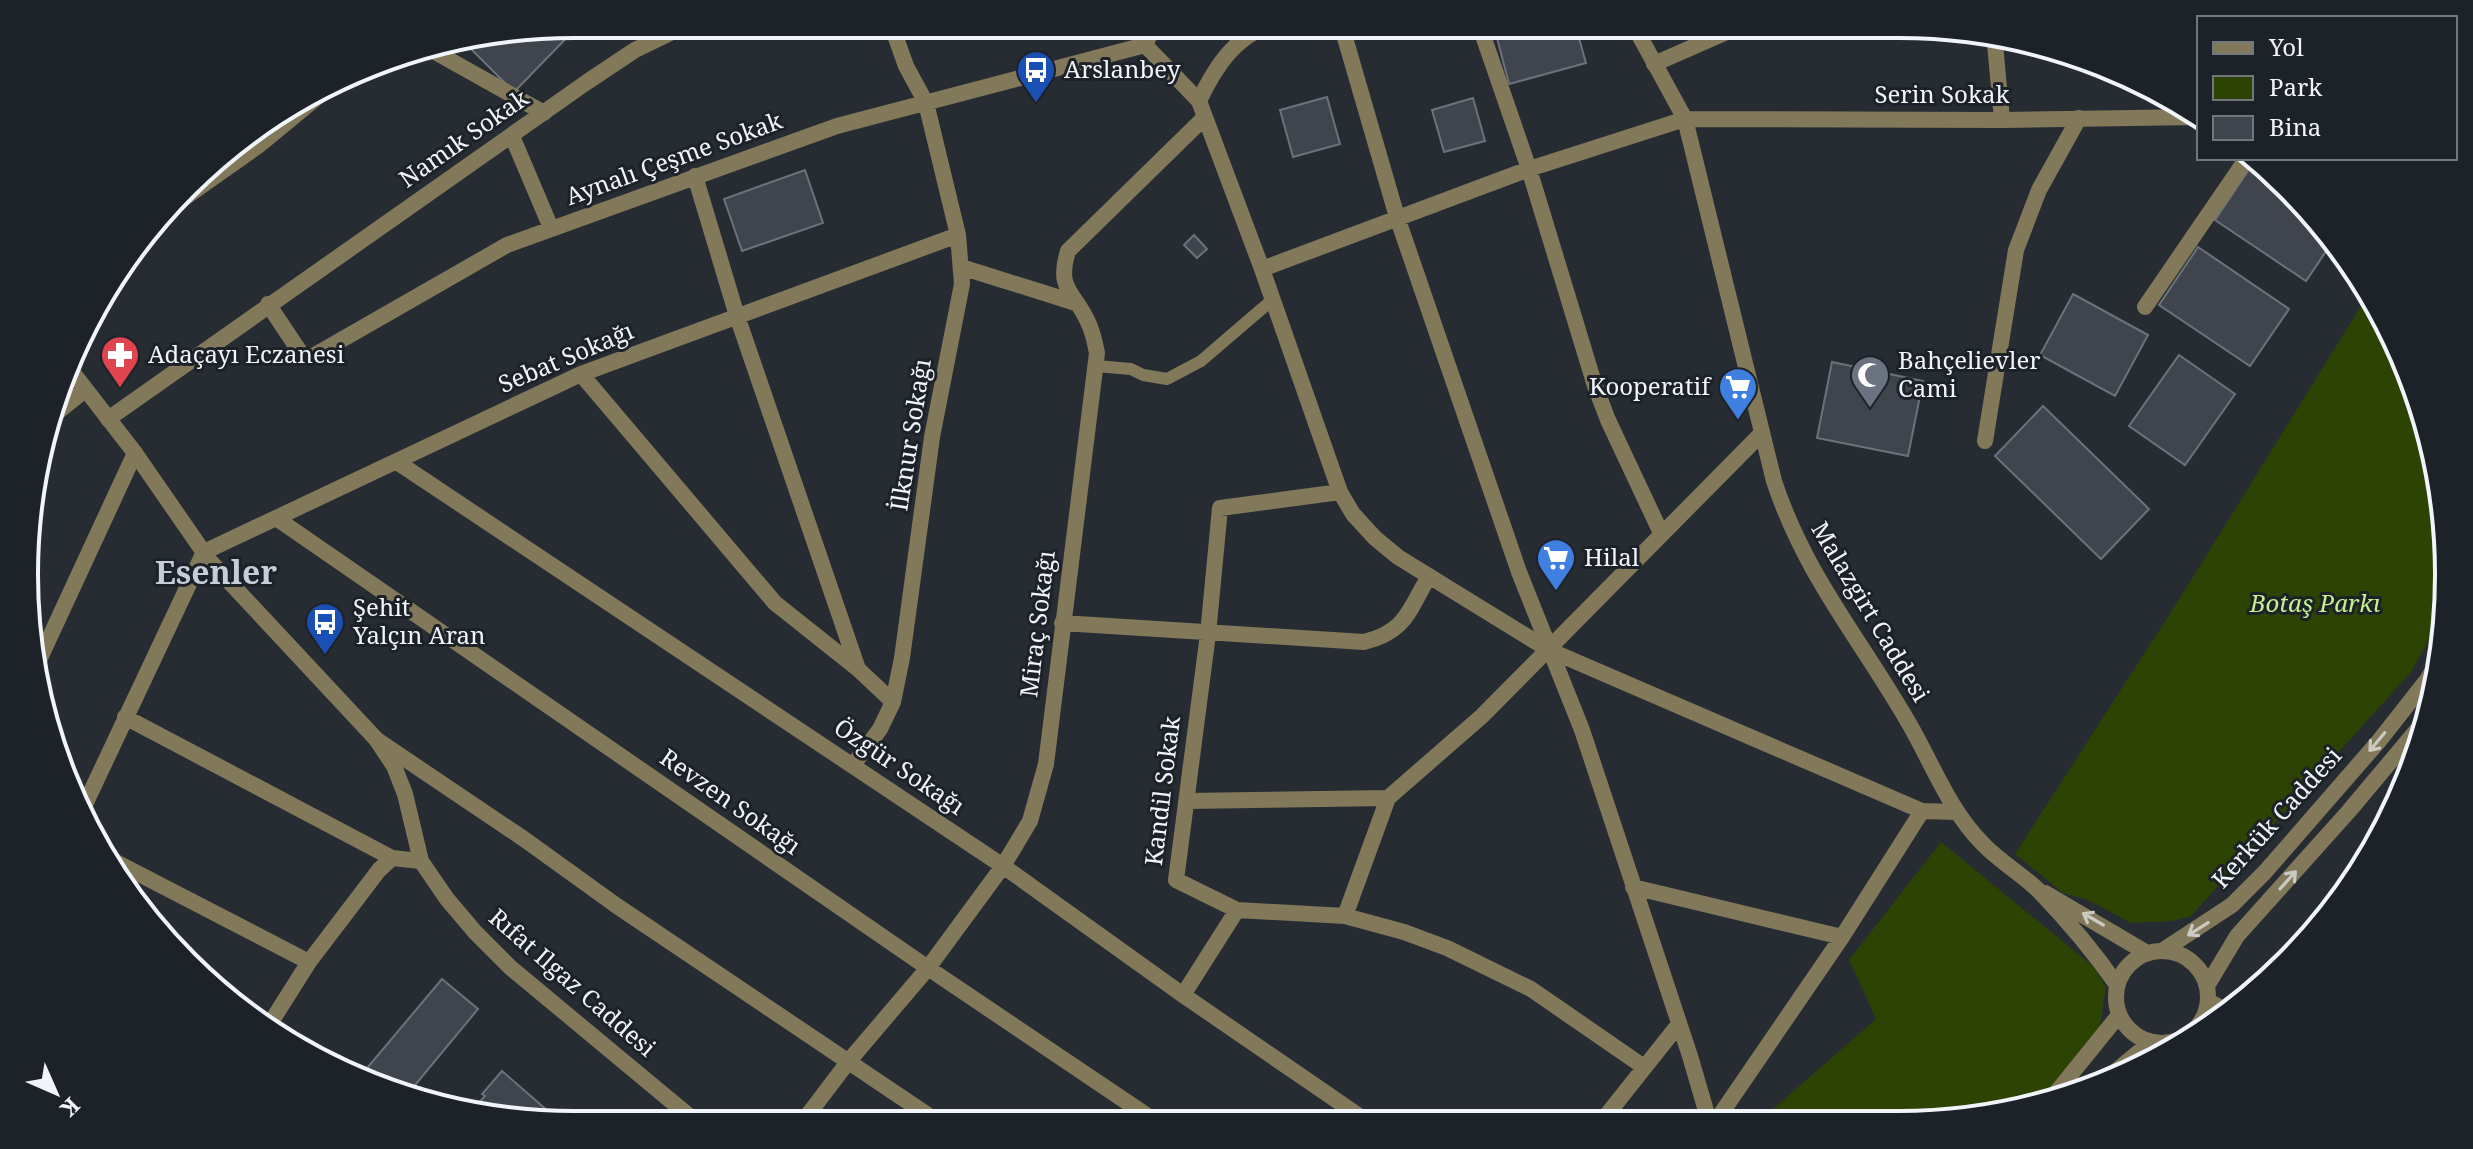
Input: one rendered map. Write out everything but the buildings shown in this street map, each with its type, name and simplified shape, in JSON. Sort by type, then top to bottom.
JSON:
[{"type":"street","name":"Namık Sokak","points":[[108,419],[268,304],[655,38]]},
{"type":"street","name":"İlknur Sokağı","points":[[853,765],[880,729],[893,702],[902,658],[932,437],[962,284],[958,235],[926,103],[915,87],[896,38]]},
{"type":"street","points":[[1141,38],[1202,109],[1340,492],[1353,514],[1375,538],[1398,557],[1549,650],[1922,811],[1956,812]]},
{"type":"street","points":[[1145,45],[1148,38]]},
{"type":"street","name":"Miraç Sokağı","points":[[811,1111],[928,968],[1003,866],[1030,821],[1046,764],[1097,353],[1088,321],[1063,278],[1068,251],[1202,109],[1223,59],[1246,38]]},
{"type":"street","points":[[1345,38],[1397,217],[1519,572],[1582,730],[1706,1111]]},
{"type":"street","points":[[1484,38],[1529,169],[1603,409],[1661,533]]},
{"type":"street","name":"Malazgirt Caddesi","points":[[1640,38],[1685,119],[1761,434],[1786,519],[1808,563],[1903,712],[1956,812],[1983,844],[2036,889],[2117,985]]},
{"type":"street","points":[[1654,64],[1713,38]]},
{"type":"street","name":"Aynalı Çeşme Sokak","points":[[268,304],[304,358],[315,355],[507,245],[551,228],[837,126],[1145,45]]},
{"type":"street","points":[[1995,47],[2002,120]]},
{"type":"street","points":[[440,55],[544,113]]},
{"type":"street","name":"Serin Sokak","points":[[1262,269],[1529,169],[1685,119],[2179,117]]},
{"type":"street","points":[[1985,441],[2016,250],[2039,190],[2079,118]]},
{"type":"street","points":[[216,176],[290,120]]},
{"type":"street","points":[[512,136],[551,228]]},
{"type":"street","points":[[2145,307],[2243,164]]},
{"type":"street","points":[[695,176],[737,316],[858,669]]},
{"type":"street","name":"Sebat Sokağı","points":[[204,552],[581,374],[958,235]]},
{"type":"street","points":[[961,267],[1076,303]]},
{"type":"street","points":[[581,374],[775,603],[858,669],[893,702]]},
{"type":"street","name":"Rıfat Ilgaz Caddesi","points":[[76,377],[135,453],[204,552],[376,739],[394,766],[405,794],[421,861],[447,899],[511,968],[683,1111]]},
{"type":"street","points":[[65,406],[85,390]]},
{"type":"street","points":[[1345,916],[1388,798],[1482,716],[1761,434]]},
{"type":"street","points":[[44,650],[135,453]]},
{"type":"street","name":"Özgür Sokağı","points":[[397,462],[1003,866],[1352,1111]]},
{"type":"street","name":"Kandil Sokak","points":[[1340,492],[1220,508],[1208,634],[1176,880],[1237,910],[1345,916],[1447,948],[1494,970],[1572,1015],[1644,1067]]},
{"type":"street","name":"Revzen Sokağı","points":[[276,518],[1140,1111]]},
{"type":"street","points":[[87,799],[204,552]]},
{"type":"street","points":[[1062,623],[1364,642],[1386,637],[1399,627],[1429,576]]},
{"type":"street","name":"Kerkük Caddesi","points":[[2155,952],[2232,905],[2343,783],[2425,680]]},
{"type":"street","name":"Kerkük Caddesi","points":[[2411,700],[2418,707]]},
{"type":"street","points":[[125,717],[392,858],[421,861]]},
{"type":"street","name":"Kerkük Caddesi","points":[[2207,993],[2237,936],[2410,738]]},
{"type":"street","points":[[376,739],[922,1111]]},
{"type":"street","points":[[1186,801],[1388,798]]},
{"type":"street","points":[[1723,1111],[1842,937],[1922,811]]},
{"type":"street","points":[[273,1019],[309,962],[379,870],[392,858]]},
{"type":"street","points":[[124,866],[309,962]]},
{"type":"street","points":[[1633,887],[1842,937]]},
{"type":"street","points":[[2036,889],[2155,952],[2185,957],[2195,964],[2207,993],[2220,1004]]},
{"type":"street","points":[[1183,995],[1237,910]]},
{"type":"street","points":[[2155,952],[2134,960],[2123,971],[2115,1000],[2119,1015],[2134,1034],[2155,1046]]},
{"type":"street","points":[[2203,1016],[2207,993]]},
{"type":"street","points":[[2062,1086],[2119,1015]]},
{"type":"street","points":[[1610,1111],[1679,1024]]},
{"type":"lane","points":[[1096,366],[1131,369],[1143,375],[1167,379],[1201,361],[1272,300]]},
{"type":"green space","name":"Botaş Parkı","points":[[2362,304],[2380,337],[2407,402],[2425,470],[2434,539],[2431,635],[2411,672],[2191,916],[2172,921],[2131,923],[2088,900],[2063,893],[2015,854],[2180,598]]},
{"type":"green space","points":[[1941,842],[2094,967],[2106,987],[2099,1032],[2049,1090],[2037,1093],[1934,1110],[1770,1111],[1876,1019],[1849,960]]},
{"type":"place","name":"Arslanbey","points":[[1036,104]]},
{"type":"place","name":"Adaçayı Eczanesi","points":[[120,389]]},
{"type":"place","name":"Bahçelievler Cami","points":[[1870,409]]},
{"type":"place","name":"Kooperatif","points":[[1738,421]]},
{"type":"place","name":"Hilal","points":[[1556,592]]},
{"type":"place","name":"Şehit Yalçın Aran","points":[[325,656]]},
{"type":"district","name":"Esenler","points":[[216,573]]}]
